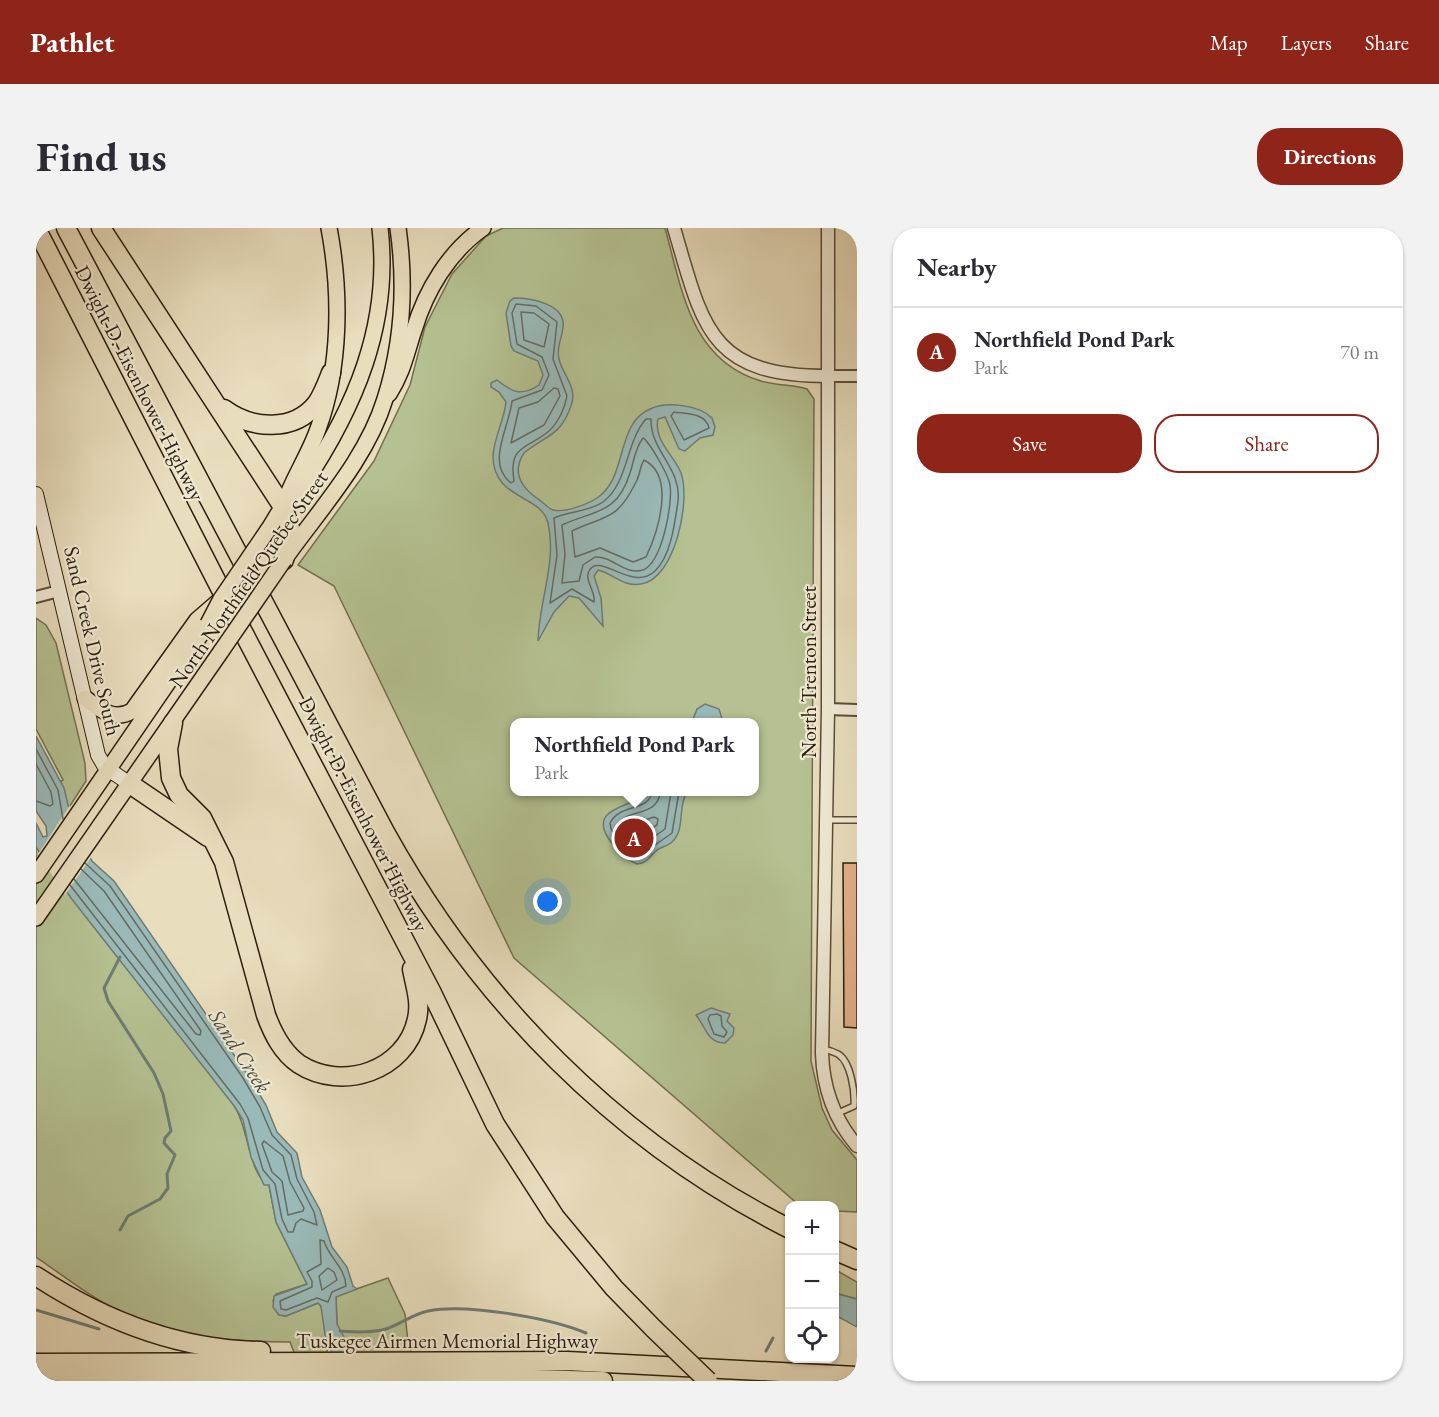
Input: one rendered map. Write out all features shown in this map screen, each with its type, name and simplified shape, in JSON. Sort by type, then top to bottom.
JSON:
[{"type":"highway","name":"Dwight D. Eisenhower Highway","points":[[36,228],[218,584],[408,947],[487,1107],[528,1179],[578,1246],[654,1329],[708,1381]]},
{"type":"highway","name":"Dwight D. Eisenhower Highway","points":[[66,228],[380,822],[419,890],[450,937],[527,1030],[590,1091],[697,1175],[785,1227]]},
{"type":"highway","points":[[101,228],[283,507],[290,528],[284,560]]},
{"type":"highway","points":[[218,405],[237,418],[255,424],[285,423],[312,408],[331,373]]},
{"type":"highway","points":[[173,723],[168,760],[173,784],[179,795],[202,818],[216,844],[232,887],[270,1027],[289,1055],[308,1069],[332,1076],[365,1074],[384,1065],[399,1052],[411,1036],[418,1008],[408,947]]},
{"type":"highway","points":[[130,784],[183,818],[216,844]]},
{"type":"highway","points":[[839,1252],[857,1260]]},
{"type":"highway","points":[[36,1276],[88,1308],[143,1330],[256,1363]]},
{"type":"highway","points":[[36,1377],[388,1352],[429,1368]]},
{"type":"highway","name":"Tuskegee Airmen Memorial Highway","points":[[429,1368],[567,1361],[857,1376]]},
{"type":"highway","points":[[36,1363],[256,1363],[429,1368],[603,1381]]},
{"type":"main road","points":[[283,507],[318,429],[327,401],[337,306],[329,228]]},
{"type":"main road","name":"North Northfield Quebec Street","points":[[36,875],[108,770],[205,620],[283,507],[300,491],[343,421],[358,388],[379,305],[380,228]]},
{"type":"main road","name":"North Northfield Quebec Street","points":[[36,918],[352,465],[385,399],[400,324],[402,276],[398,228]]},
{"type":"main road","points":[[385,399],[402,374],[414,329],[429,293],[450,259],[483,228]]},
{"type":"main road","name":"Sand Creek Drive South","points":[[36,494],[98,755],[108,770]]},
{"type":"main road","points":[[85,698],[111,715],[126,715],[132,711],[205,620]]},
{"type":"main road","points":[[108,770],[130,784]]},
{"type":"street","points":[[674,228],[700,312],[723,347],[744,362],[768,372],[857,376]]},
{"type":"street","name":"North Trenton Street","points":[[828,228],[828,709],[822,1048],[824,1080],[836,1114],[857,1146]]},
{"type":"street","points":[[36,597],[59,591]]},
{"type":"street","points":[[828,709],[857,710]]},
{"type":"lane","points":[[826,820],[857,820]]},
{"type":"lane","points":[[822,1048],[838,1054],[845,1062],[855,1099],[854,1106],[836,1114]]},
{"type":"green space","points":[[503,228],[665,228],[684,298],[693,320],[718,357],[737,371],[761,381],[807,389],[814,399],[811,1061],[822,1108],[832,1130],[857,1160],[857,1212],[839,1211],[839,1201],[794,1201],[514,958],[334,586],[298,565],[374,461],[410,385],[425,327],[452,274],[486,236]]},
{"type":"green space","points":[[36,618],[46,625],[56,643],[85,763],[86,781],[68,809],[61,781],[63,780],[36,729]]},
{"type":"green space","points":[[36,847],[83,912],[238,1113],[257,1171],[262,1180],[269,1185],[276,1222],[307,1284],[276,1294],[273,1301],[279,1315],[286,1316],[318,1303],[321,1306],[327,1336],[328,1381],[305,1381],[290,1342],[204,1337],[141,1321],[88,1293],[36,1257]]},
{"type":"green space","points":[[839,1272],[857,1282],[857,1299],[839,1294]]},
{"type":"green space","points":[[388,1278],[405,1314],[408,1342],[421,1381],[349,1381],[337,1324],[336,1296]]},
{"type":"water","points":[[514,298],[546,304],[559,313],[562,319],[563,327],[558,355],[573,393],[571,406],[557,430],[524,453],[518,467],[523,485],[551,509],[558,511],[582,505],[597,498],[607,489],[631,426],[639,416],[650,409],[665,405],[691,407],[712,418],[715,427],[713,435],[700,438],[685,451],[679,449],[665,417],[658,419],[658,434],[678,466],[684,486],[682,519],[678,537],[663,568],[653,579],[641,584],[629,584],[598,570],[594,576],[601,598],[603,626],[579,598],[569,596],[554,612],[538,641],[549,567],[548,523],[544,514],[536,506],[509,489],[501,481],[495,470],[493,456],[506,402],[499,392],[491,387],[491,383],[497,380],[507,388],[522,392],[539,385],[543,375],[538,361],[514,351],[511,346],[506,313],[510,301]]},
{"type":"water","points":[[705,704],[719,709],[722,718],[694,718],[697,709]]},
{"type":"water","points":[[36,736],[64,788],[75,833],[92,861],[114,881],[248,1075],[266,1105],[277,1132],[297,1153],[302,1177],[320,1210],[332,1247],[347,1267],[353,1286],[357,1289],[336,1297],[337,1324],[345,1339],[349,1381],[326,1342],[321,1306],[318,1303],[286,1316],[279,1315],[273,1307],[274,1296],[307,1284],[276,1222],[269,1185],[264,1185],[251,1157],[243,1120],[71,898],[36,847],[36,823],[43,837],[47,836],[46,826],[36,811]]},
{"type":"water","points":[[685,796],[676,837],[646,861],[637,864],[611,842],[604,830],[604,821],[607,815],[614,810],[642,797]]},
{"type":"water","points":[[711,1008],[730,1014],[727,1021],[734,1028],[733,1035],[725,1043],[714,1040],[696,1015]]},
{"type":"water","points":[[839,1294],[857,1299],[857,1327],[839,1317]]},
{"type":"pier","points":[[70,805],[77,832],[92,856],[65,895],[38,854]]},
{"type":"building","points":[[843,863],[857,863],[857,1028],[844,1027]]},
{"type":"waterway","points":[[120,957],[104,988],[108,1001],[154,1073],[163,1094],[171,1131],[164,1143],[175,1155],[167,1174],[168,1188],[160,1199],[128,1216],[120,1230]]},
{"type":"waterway","points":[[340,1331],[380,1330],[428,1311],[463,1309],[530,1317],[586,1333]]},
{"type":"waterway","points":[[36,1310],[99,1329]]},
{"type":"waterway","points":[[766,1351],[773,1338]]},
{"type":"place","name":"Northfield Pond Park","points":[[634,838]]},
{"type":"water label","name":"Sand Creek","points":[[240,1051]]}]
